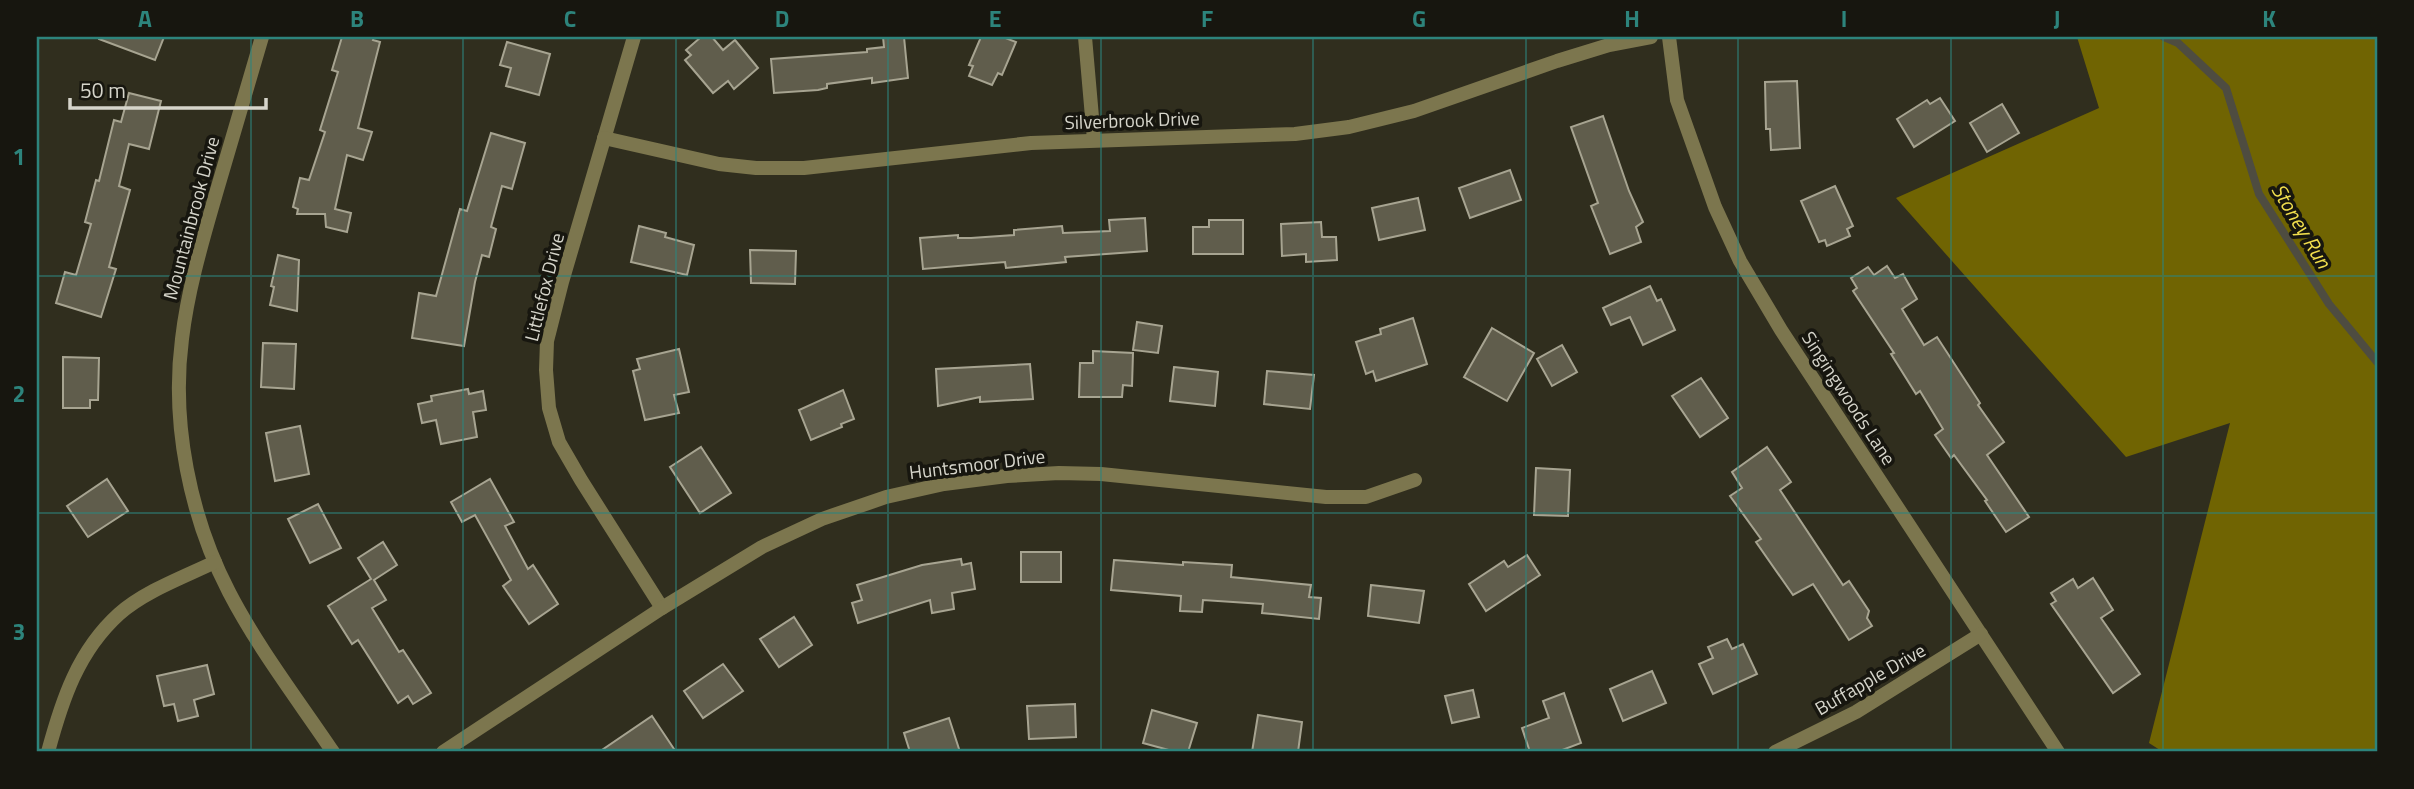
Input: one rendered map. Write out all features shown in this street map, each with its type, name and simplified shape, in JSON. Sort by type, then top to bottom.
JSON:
[{"type":"street","name":"Mountainbrook Drive","points":[[262,37],[191,278],[181,340],[179,406],[185,458],[200,521],[215,562],[241,614],[333,752]]},
{"type":"street","name":"Littlefox Drive","points":[[634,37],[547,341],[546,370],[549,408],[559,442],[580,480],[662,608]]},
{"type":"street","points":[[1085,37],[1094,141]]},
{"type":"street","name":"Silverbrook Drive","points":[[604,138],[719,164],[756,168],[804,168],[1031,143],[1296,134],[1349,127],[1414,111],[1609,46],[1651,37]]},
{"type":"street","name":"Singingwoods Lane","points":[[1669,37],[1677,100],[1684,125],[1715,207],[1740,261],[1781,330],[2058,752]]},
{"type":"street","name":"Huntsmoor Drive","points":[[443,752],[662,608],[762,547],[822,519],[886,497],[944,484],[1007,475],[1101,474],[1325,497],[1366,497],[1415,480]]},
{"type":"street","points":[[48,752],[57,718],[76,669],[90,646],[120,613],[150,594],[215,562]]},
{"type":"street","name":"Buffapple Drive","points":[[1775,752],[1856,712],[1981,634]]},
{"type":"shaded area","points":[[2077,37],[2377,37],[2377,752],[2163,752],[2149,743],[2230,423],[2126,457],[1896,198],[2099,108]]},
{"type":"building","points":[[99,37],[164,37],[155,60]]},
{"type":"building","points":[[342,37],[374,37],[373,40],[380,42],[358,128],[372,132],[363,160],[347,155],[335,209],[351,213],[347,232],[326,227],[325,214],[297,214],[298,209],[293,207],[300,178],[309,180],[325,132],[320,130],[338,72],[332,70]]},
{"type":"building","points":[[701,37],[712,37],[723,50],[735,40],[758,68],[734,89],[728,81],[713,93],[685,60],[691,55],[686,50]]},
{"type":"building","points":[[883,37],[904,37],[908,78],[872,83],[872,78],[827,84],[827,88],[818,90],[774,93],[771,59],[867,52],[867,49],[884,47]]},
{"type":"building","points":[[981,37],[1003,37],[1016,42],[1002,75],[998,73],[992,85],[969,76],[973,66],[969,65]]},
{"type":"building","points":[[507,42],[550,54],[539,95],[506,86],[511,68],[500,65]]},
{"type":"building","points":[[1797,81],[1800,148],[1771,150],[1770,129],[1766,129],[1765,82]]},
{"type":"building","points":[[129,93],[161,101],[149,149],[129,144],[119,186],[130,190],[109,267],[116,269],[101,317],[56,303],[65,272],[76,275],[91,224],[85,222],[96,180],[99,181],[114,120],[121,122]]},
{"type":"building","points":[[1940,98],[1955,121],[1914,147],[1897,119],[1927,100],[1930,104]]},
{"type":"building","points":[[2002,104],[2019,133],[1987,152],[1970,123]]},
{"type":"building","points":[[1603,116],[1629,191],[1643,222],[1636,227],[1641,242],[1610,254],[1591,206],[1598,203],[1571,127]]},
{"type":"building","points":[[491,133],[525,143],[512,189],[502,186],[491,227],[496,229],[489,257],[482,255],[464,346],[412,338],[419,293],[436,296],[460,209],[467,211]]},
{"type":"building","points":[[1510,170],[1521,200],[1470,218],[1459,188]]},
{"type":"building","points":[[1835,186],[1853,226],[1847,229],[1850,236],[1827,246],[1825,240],[1819,242],[1801,201]]},
{"type":"building","points":[[1418,198],[1425,230],[1379,240],[1372,208]]},
{"type":"building","points":[[1145,218],[1147,251],[1065,257],[1066,262],[1006,268],[1005,262],[923,269],[920,238],[1014,235],[1014,230],[1062,226],[1063,233],[1110,231],[1109,220]]},
{"type":"building","points":[[1209,220],[1243,220],[1243,254],[1193,254],[1193,227],[1209,227]]},
{"type":"building","points":[[1321,222],[1322,237],[1336,237],[1337,260],[1306,262],[1306,254],[1282,256],[1281,224]]},
{"type":"building","points":[[639,226],[666,233],[665,237],[694,245],[687,275],[631,262]]},
{"type":"building","points":[[750,250],[796,251],[795,284],[751,283]]},
{"type":"building","points":[[278,255],[299,260],[297,311],[270,305]]},
{"type":"building","points":[[1887,266],[1895,278],[1903,274],[1917,299],[1902,309],[1924,345],[1937,337],[2004,442],[1987,455],[2029,517],[2006,532],[1985,501],[1987,500],[1954,455],[1951,458],[1935,435],[1943,429],[1920,391],[1916,394],[1891,354],[1894,353],[1853,291],[1857,288],[1851,278],[1868,267],[1874,275]]},
{"type":"building","points":[[1650,286],[1657,301],[1661,299],[1675,330],[1643,345],[1630,317],[1611,325],[1603,308]]},
{"type":"building","points":[[1413,318],[1427,364],[1376,381],[1373,371],[1366,374],[1356,342],[1381,334],[1380,329]]},
{"type":"building","points":[[1137,322],[1162,326],[1158,353],[1133,350]]},
{"type":"building","points":[[1492,328],[1534,353],[1507,401],[1464,377]]},
{"type":"building","points":[[263,343],[296,344],[294,389],[261,387]]},
{"type":"building","points":[[1562,345],[1577,372],[1552,386],[1537,359]]},
{"type":"building","points":[[679,349],[689,392],[674,395],[679,413],[645,420],[633,371],[640,369],[637,359]]},
{"type":"building","points":[[1093,351],[1133,353],[1132,386],[1123,385],[1122,397],[1079,397],[1080,363],[1093,363]]},
{"type":"building","points":[[63,357],[99,358],[98,400],[90,400],[90,408],[63,408]]},
{"type":"building","points":[[1030,364],[1033,399],[980,402],[980,397],[938,406],[936,369]]},
{"type":"building","points":[[1174,367],[1218,372],[1215,406],[1170,401]]},
{"type":"building","points":[[1267,371],[1314,375],[1310,409],[1264,404]]},
{"type":"building","points":[[1701,378],[1728,418],[1700,437],[1672,396]]},
{"type":"building","points":[[468,389],[469,394],[483,391],[486,410],[473,412],[477,437],[441,444],[436,420],[422,423],[418,404],[432,401],[431,396]]},
{"type":"building","points":[[843,390],[854,419],[811,440],[799,410]]},
{"type":"building","points":[[300,426],[309,474],[275,481],[266,433]]},
{"type":"building","points":[[701,447],[731,493],[700,513],[670,467]]},
{"type":"building","points":[[1767,447],[1791,482],[1780,490],[1843,585],[1849,581],[1869,611],[1867,618],[1872,626],[1849,640],[1813,584],[1793,595],[1756,542],[1761,539],[1730,496],[1742,488],[1732,472]]},
{"type":"building","points":[[1536,468],[1570,470],[1568,516],[1534,515]]},
{"type":"building","points":[[107,479],[128,511],[88,537],[67,506]]},
{"type":"building","points":[[490,479],[514,522],[505,526],[528,569],[533,565],[558,604],[529,624],[503,586],[511,580],[475,515],[462,522],[451,502]]},
{"type":"building","points":[[318,504],[341,548],[310,563],[288,519]]},
{"type":"building","points":[[383,542],[397,565],[374,580],[386,600],[372,608],[399,652],[403,650],[431,693],[413,704],[408,696],[398,703],[358,640],[352,644],[328,606],[371,579],[358,558]]},
{"type":"building","points":[[1021,552],[1061,552],[1061,582],[1021,582]]},
{"type":"building","points":[[1527,555],[1540,575],[1486,611],[1469,584],[1504,561],[1508,567]]},
{"type":"building","points":[[961,559],[962,565],[971,563],[975,589],[952,593],[954,609],[932,613],[930,600],[858,623],[852,603],[862,600],[857,585],[922,565]]},
{"type":"building","points":[[1114,560],[1232,565],[1231,577],[1311,585],[1309,597],[1321,598],[1319,619],[1262,613],[1263,604],[1203,600],[1202,612],[1180,611],[1181,596],[1111,590]]},
{"type":"building","points":[[2093,578],[2113,610],[2101,618],[2140,674],[2113,693],[2051,604],[2056,601],[2051,593],[2073,579],[2078,588]]},
{"type":"building","points":[[1371,585],[1424,591],[1419,623],[1368,616]]},
{"type":"building","points":[[794,617],[812,645],[779,667],[760,639]]},
{"type":"building","points":[[1727,639],[1732,649],[1743,644],[1757,674],[1713,694],[1699,664],[1713,658],[1708,647]]},
{"type":"building","points":[[723,664],[743,691],[703,718],[684,691]]},
{"type":"building","points":[[207,665],[214,694],[194,700],[198,716],[178,721],[174,704],[164,706],[157,676]]},
{"type":"building","points":[[1652,671],[1666,703],[1623,721],[1610,689]]},
{"type":"building","points":[[1473,690],[1479,717],[1452,723],[1445,696]]},
{"type":"building","points":[[1564,693],[1581,743],[1557,752],[1530,752],[1522,728],[1549,718],[1543,701]]},
{"type":"building","points":[[1075,704],[1076,737],[1029,739],[1027,706]]},
{"type":"building","points":[[1152,710],[1197,723],[1188,752],[1176,752],[1143,743]]},
{"type":"building","points":[[1258,715],[1302,722],[1298,752],[1252,752]]},
{"type":"building","points":[[652,716],[676,752],[599,752]]},
{"type":"building","points":[[949,718],[960,752],[910,752],[904,733]]},
{"type":"waterway","name":"Stoney Run","points":[[2164,37],[2178,43],[2226,88],[2259,194],[2329,304],[2377,362]]}]
